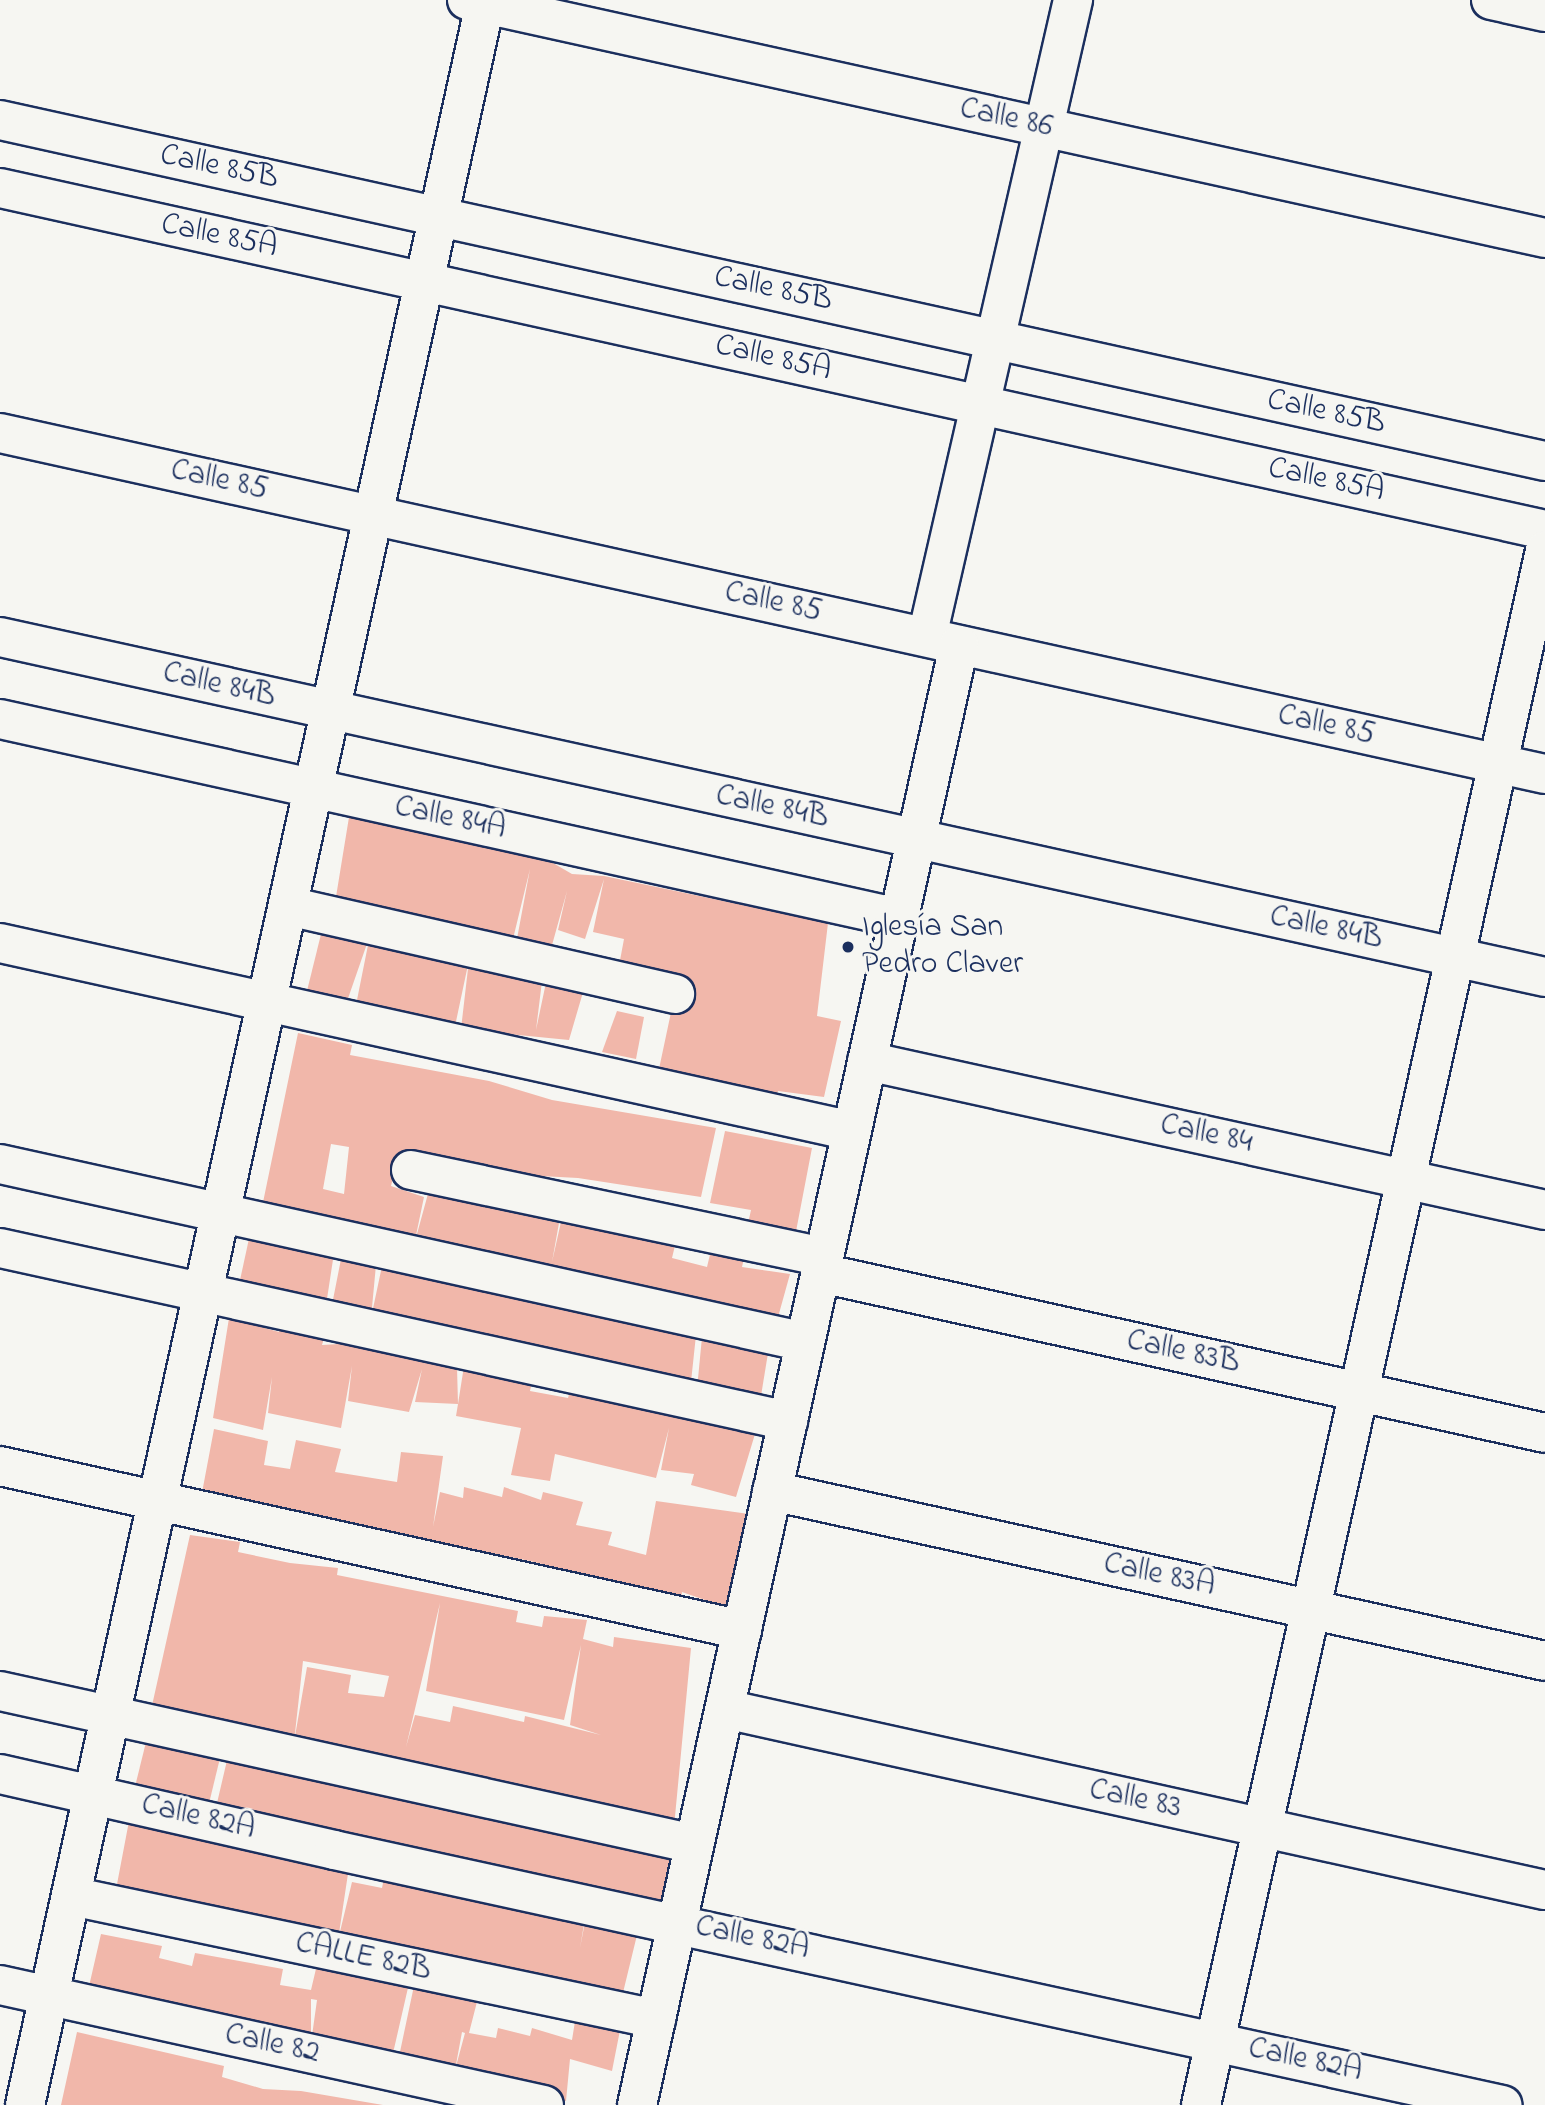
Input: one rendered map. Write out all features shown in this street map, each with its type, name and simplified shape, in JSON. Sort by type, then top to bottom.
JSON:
[{"type":"street","points":[[637,2105],[916,840],[943,641],[980,405],[1073,0]]},
{"type":"street","points":[[1491,0],[1545,12]]},
{"type":"street","points":[[25,2105],[425,282],[479,1]]},
{"type":"street","name":"Calle 86","points":[[479,1],[1545,238]]},
{"type":"street","name":"Calle 85B","points":[[0,120],[1545,461]]},
{"type":"street","name":"Calle 85A","points":[[0,188],[1545,530]]},
{"type":"street","name":"Calle 85","points":[[0,433],[1545,774]]},
{"type":"street","points":[[1201,2105],[1545,551]]},
{"type":"street","name":"Calle 84B","points":[[0,637],[1545,977]]},
{"type":"street","name":"Calle 84A","points":[[0,719],[899,918]]},
{"type":"street","points":[[288,906],[675,995]]},
{"type":"street","points":[[0,943],[852,1131]]},
{"type":"street","name":"Calle 84","points":[[867,1060],[1545,1210]]},
{"type":"street","points":[[0,1164],[805,1342]]},
{"type":"street","name":"Calle 83B","points":[[411,1170],[1545,1433]]},
{"type":"street","points":[[0,1248],[788,1421]]},
{"type":"street","points":[[0,1466],[742,1630]]},
{"type":"street","name":"Calle 83A","points":[[772,1491],[1545,1661]]},
{"type":"street","points":[[0,1691],[694,1844]]},
{"type":"street","name":"Calle 83","points":[[724,1709],[1545,1891]]},
{"type":"street","name":"Calle 82A","points":[[0,1774],[334,1850],[1503,2105]]},
{"type":"street","name":"CALLE 82B","points":[[71,1896],[656,2019]]},
{"type":"street","name":"Calle 82","points":[[0,1985],[544,2105]]},
{"type":"building","points":[[350,811],[534,852],[572,874],[604,876],[828,923],[817,1016],[841,1021],[824,1097],[778,1091],[776,1100],[659,1069],[677,984],[618,971],[624,939],[593,932],[604,879],[585,939],[558,930],[567,891],[549,956],[516,944],[530,869],[512,943],[334,909]]},
{"type":"building","points":[[324,922],[370,935],[344,1010],[305,999]]},
{"type":"building","points":[[370,935],[544,965],[536,1030],[548,973],[586,982],[569,1040],[499,1035],[461,1029],[469,960],[454,1031],[355,1010]]},
{"type":"building","points":[[617,1011],[644,1017],[636,1059],[602,1052]]},
{"type":"building","points":[[298,1033],[352,1045],[350,1055],[489,1081],[552,1100],[716,1128],[701,1197],[578,1178],[505,1174],[398,1158],[391,1186],[424,1197],[414,1245],[432,1179],[466,1189],[463,1202],[495,1205],[559,1223],[552,1262],[565,1204],[678,1233],[672,1258],[707,1267],[713,1242],[747,1245],[742,1267],[790,1274],[775,1328],[261,1212]],"holes":[[[331,1144],[349,1147],[344,1194],[323,1189]]]},
{"type":"building","points":[[725,1131],[812,1148],[793,1247],[745,1237],[751,1210],[710,1203]]},
{"type":"building","points":[[250,1234],[334,1253],[325,1312],[237,1294]]},
{"type":"building","points":[[341,1259],[376,1265],[371,1318],[382,1266],[539,1305],[541,1301],[696,1335],[691,1382],[329,1320]]},
{"type":"building","points":[[229,1318],[279,1332],[280,1323],[325,1335],[322,1345],[357,1343],[424,1362],[457,1367],[458,1404],[415,1402],[422,1369],[409,1412],[348,1401],[352,1366],[341,1428],[268,1413],[272,1377],[263,1430],[213,1418]]},
{"type":"building","points":[[702,1337],[768,1353],[760,1402],[697,1389]]},
{"type":"building","points":[[464,1366],[532,1382],[530,1391],[568,1398],[570,1391],[755,1434],[736,1497],[691,1485],[694,1474],[661,1470],[669,1428],[656,1478],[555,1454],[550,1481],[511,1475],[521,1428],[456,1416]]},
{"type":"building","points":[[214,1429],[268,1441],[264,1465],[290,1469],[296,1440],[341,1449],[335,1472],[397,1482],[401,1452],[443,1456],[433,1527],[440,1492],[463,1498],[464,1487],[502,1497],[504,1487],[541,1500],[543,1492],[583,1502],[576,1525],[612,1532],[608,1545],[646,1555],[656,1501],[749,1514],[725,1607],[682,1592],[681,1599],[530,1561],[491,1553],[457,1551],[201,1498]]},
{"type":"building","points":[[190,1535],[240,1542],[238,1552],[290,1563],[338,1568],[337,1575],[518,1611],[516,1622],[542,1627],[544,1616],[587,1620],[583,1639],[613,1647],[614,1637],[691,1648],[674,1827],[149,1719]],"holes":[[[440,1603],[426,1691],[564,1720],[581,1645],[570,1725],[601,1735],[525,1716],[524,1722],[453,1706],[450,1722],[415,1715],[406,1747]],[[303,1661],[389,1676],[384,1697],[348,1693],[351,1675],[307,1667],[294,1742]]]},
{"type":"building","points":[[146,1742],[220,1758],[205,1820],[131,1803]]},
{"type":"building","points":[[228,1756],[265,1764],[264,1769],[296,1774],[439,1810],[441,1803],[674,1845],[660,1920],[214,1816]]},
{"type":"building","points":[[129,1821],[349,1867],[338,1940],[352,1882],[382,1888],[385,1873],[585,1918],[580,1948],[585,1922],[637,1935],[620,2005],[114,1900]]},
{"type":"building","points":[[101,1934],[162,1946],[159,1958],[192,1966],[195,1953],[283,1969],[280,1985],[311,1990],[319,1956],[410,1979],[391,2062],[87,1995]],"holes":[[[311,1999],[317,2000],[311,2043]]]},
{"type":"building","points":[[415,1981],[479,1994],[469,2033],[496,2038],[498,2028],[530,2036],[532,2028],[572,2040],[577,2009],[622,2020],[612,2071],[570,2059],[566,2101],[397,2066]],"holes":[[[462,2032],[465,2033],[455,2070]]]},
{"type":"building","points":[[77,2032],[224,2066],[222,2077],[263,2089],[301,2091],[383,2105],[61,2105]]},
{"type":"place","name":"Iglesía San Pedro Claver","points":[[848,947]]}]
